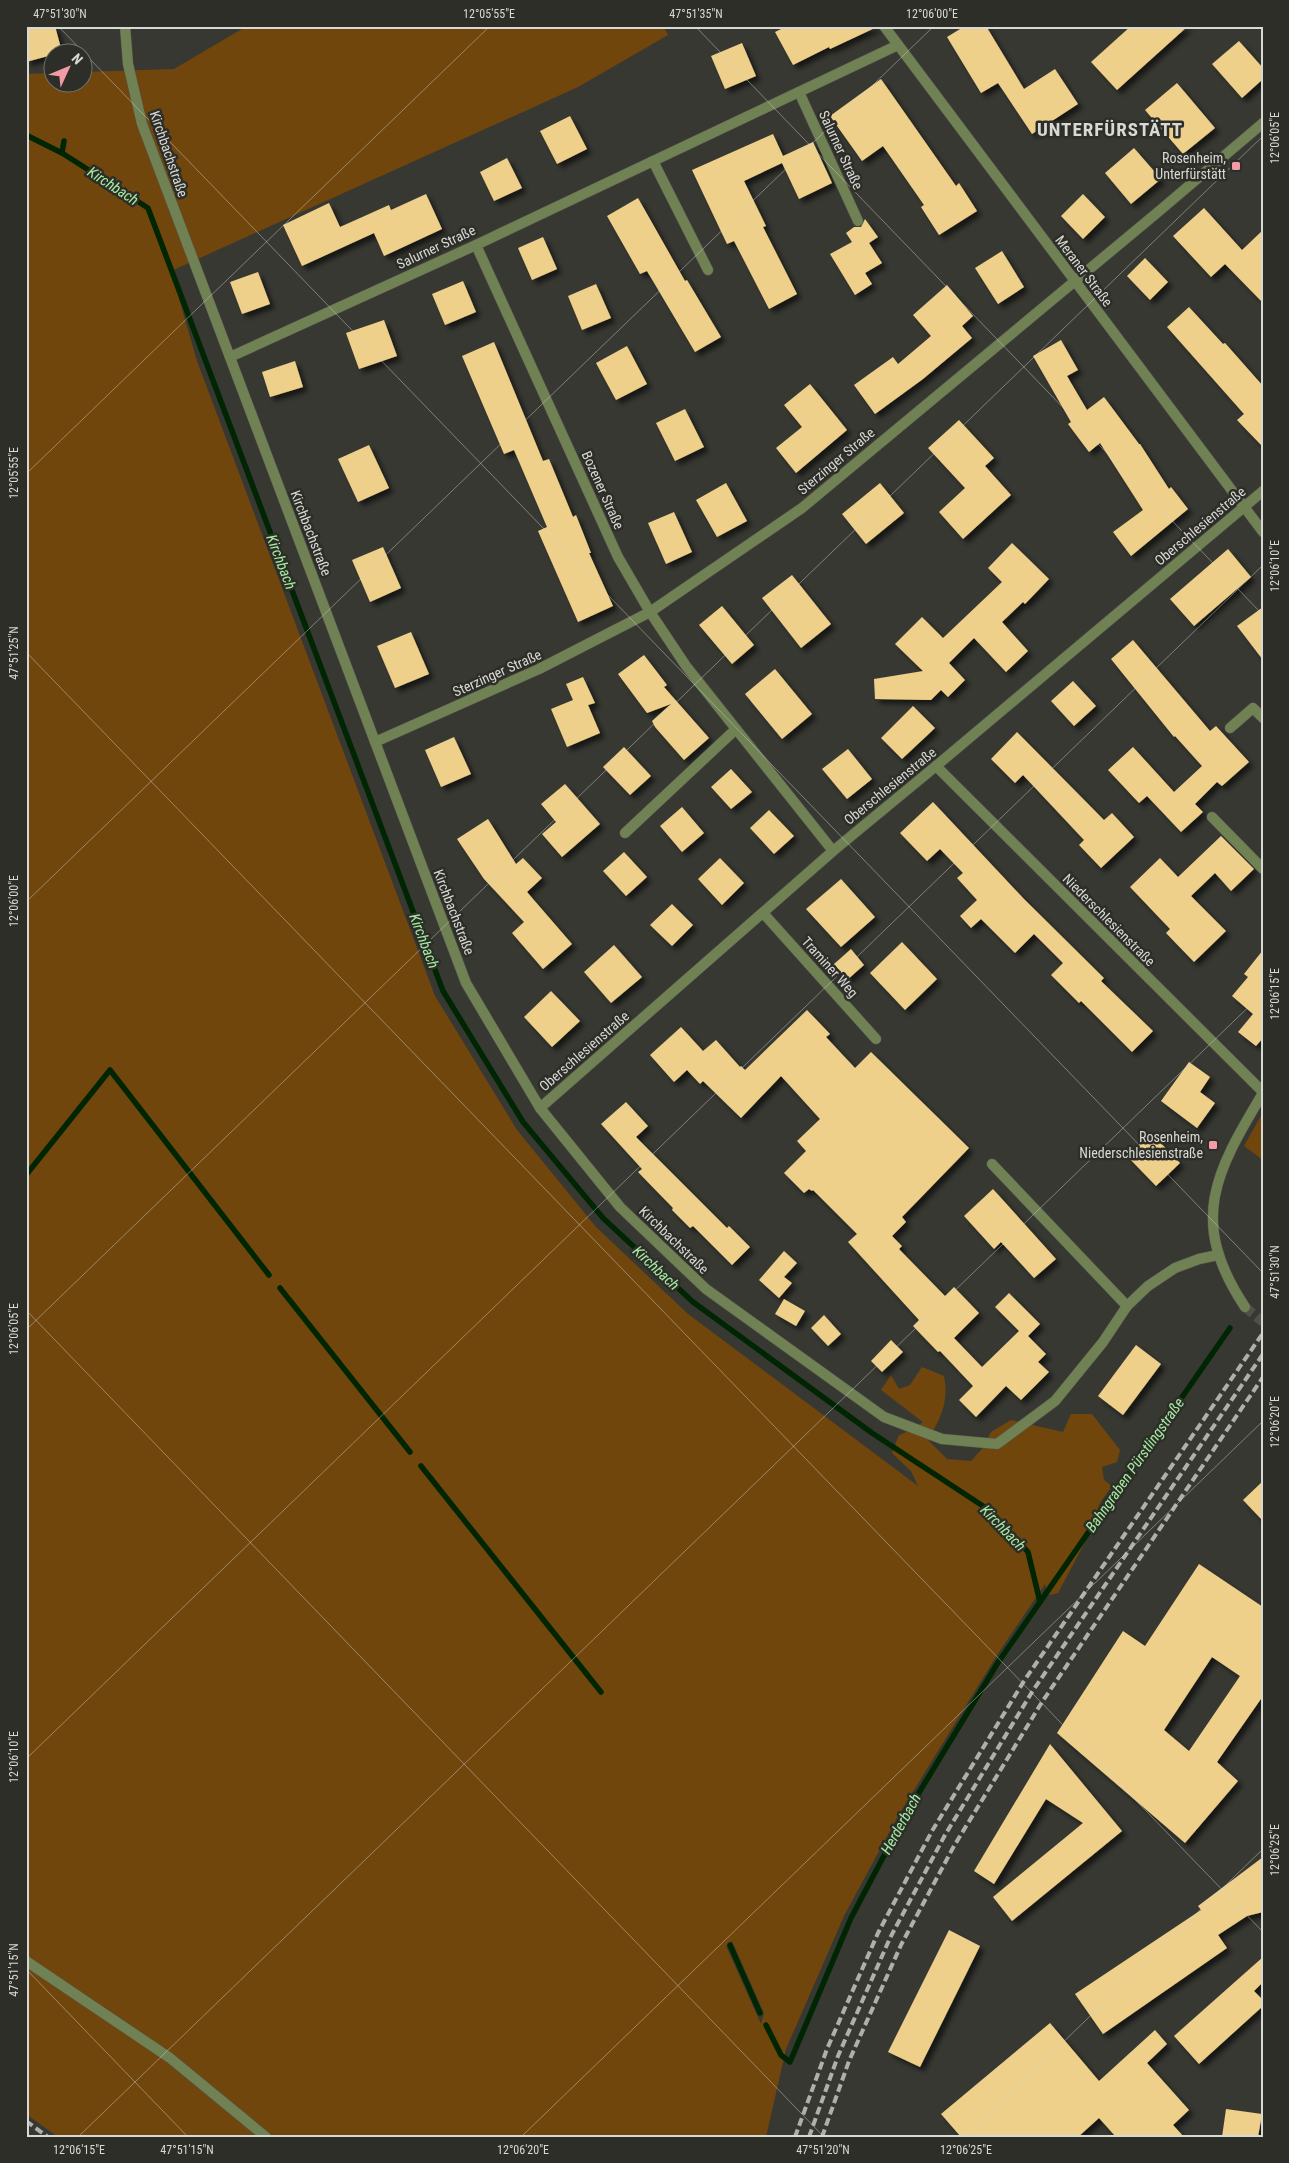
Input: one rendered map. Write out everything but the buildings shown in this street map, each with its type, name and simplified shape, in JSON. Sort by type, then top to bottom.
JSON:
[{"type":"street","name":"Kirchbachstraße","points":[[125,26],[128,64],[142,124],[466,983],[540,1108],[620,1207],[706,1290],[884,1417],[942,1439],[997,1444],[1055,1401],[1103,1342],[1127,1306],[1148,1286],[1175,1268],[1199,1259],[1218,1255]]},
{"type":"street","name":"Meraner Straße","points":[[884,26],[1243,508],[1263,532]]},
{"type":"street","name":"Salurner Straße","points":[[230,358],[476,245],[898,45]]},
{"type":"street","name":"Salurner Straße","points":[[799,92],[858,221]]},
{"type":"street","name":"Sterzinger Straße","points":[[375,742],[539,669],[650,612],[802,508],[1263,123]]},
{"type":"street","points":[[653,161],[708,270]]},
{"type":"street","name":"Bozener Straße","points":[[476,245],[618,557],[650,612],[686,666],[833,851]]},
{"type":"street","name":"Oberschlesienstraße","points":[[540,1108],[833,851],[1263,491]]},
{"type":"street","points":[[1230,728],[1253,708],[1263,718]]},
{"type":"street","points":[[625,833],[736,729]]},
{"type":"street","name":"Niederschlesienstraße","points":[[936,766],[1263,1092]]},
{"type":"street","points":[[1212,817],[1263,869]]},
{"type":"street","name":"Traminer Weg","points":[[763,913],[876,1039]]},
{"type":"street","points":[[1245,1307],[1230,1284],[1218,1255],[1213,1223],[1214,1198],[1221,1169],[1232,1144],[1263,1092]]},
{"type":"street","points":[[992,1164],[1127,1306]]},
{"type":"street","points":[[26,1961],[170,2058],[266,2137]]},
{"type":"shaded area","points":[[247,26],[663,26],[668,35],[578,87],[171,271],[197,361],[435,996],[517,1130],[596,1227],[688,1314],[918,1486],[911,1471],[892,1453],[899,1435],[912,1430],[923,1422],[881,1390],[891,1375],[899,1389],[910,1385],[922,1367],[944,1376],[945,1402],[943,1410],[928,1440],[947,1459],[971,1461],[982,1449],[991,1432],[1011,1420],[1063,1432],[1071,1414],[1092,1414],[1120,1450],[1117,1462],[1102,1467],[1104,1480],[1112,1486],[1100,1503],[1084,1544],[1058,1593],[1049,1595],[1045,1584],[997,1655],[898,1816],[844,1916],[786,2049],[766,2137],[58,2137],[26,2114],[26,74],[42,73],[42,92],[92,92],[92,72],[174,69]],"holes":[[[732,1941],[764,2013],[761,2024],[726,1946]]]},
{"type":"shaded area","points":[[1263,1112],[1263,1160],[1244,1146]]},
{"type":"waterway","name":"Kirchbach","points":[[26,135],[62,153],[148,208],[443,991],[523,1122],[603,1218],[693,1302],[872,1433],[989,1510],[1028,1552],[1040,1602]]},
{"type":"waterway","points":[[62,153],[64,141]]},
{"type":"waterway","points":[[26,1175],[110,1070],[269,1275]]},
{"type":"waterway","points":[[280,1288],[410,1452]]},
{"type":"waterway","name":"Herderbach","points":[[766,2025],[781,2055],[790,2062],[851,1918],[906,1814],[997,1664],[1230,1328]]},
{"type":"waterway","points":[[421,1466],[601,1692]]},
{"type":"waterway","points":[[730,1945],[760,2013]]},
{"type":"tunnel","points":[[1245,1307],[1263,1322]]},
{"type":"railway","points":[[795,2137],[827,2049],[878,1933],[932,1831],[1024,1681],[1263,1333]]},
{"type":"railway","points":[[809,2137],[838,2056],[890,1938],[945,1835],[1032,1692],[1263,1354]]},
{"type":"railway","points":[[822,2137],[849,2061],[901,1945],[954,1846],[1042,1702],[1263,1377]]},
{"type":"railway","points":[[26,2121],[48,2137]]},
{"type":"place","name":"Rosenheim, Unterfürstätt","points":[[1236,166]]},
{"type":"place","name":"Rosenheim, Niederschlesienstraße","points":[[1213,1145]]},
{"type":"district","name":"UNTERFÜRSTÄTT","points":[[1110,129]]},
{"type":"water label","name":"Bahngraben Pürstlingstraße","points":[[1135,1465]]}]
